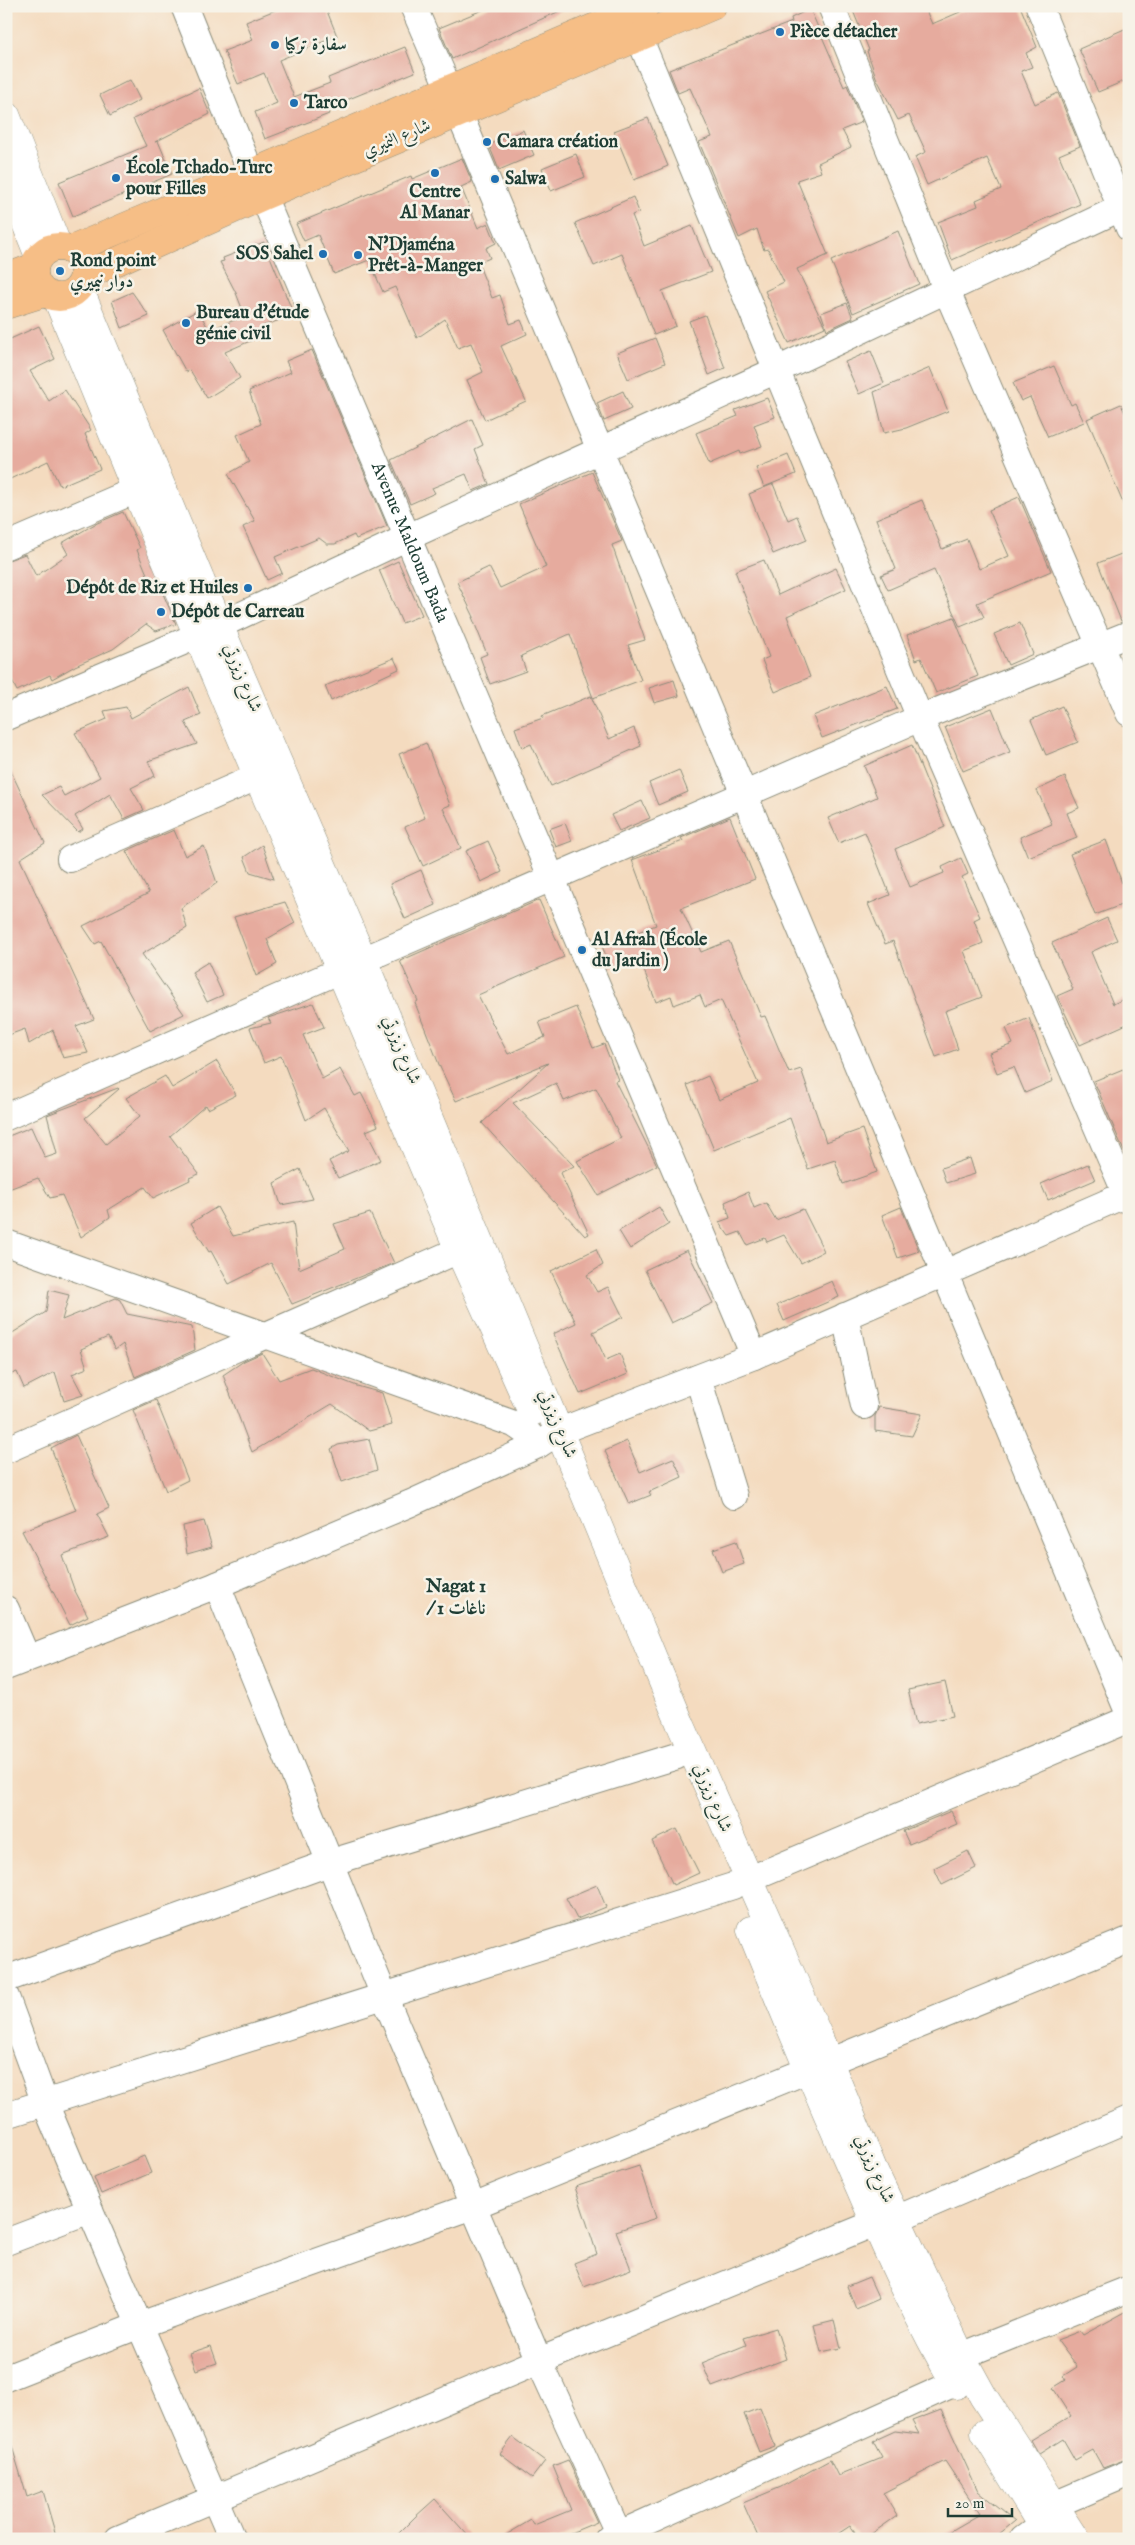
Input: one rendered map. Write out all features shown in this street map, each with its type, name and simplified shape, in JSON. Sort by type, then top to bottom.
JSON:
[{"type":"main road","name":"شارع النميري","points":[[6,278],[51,255],[257,184],[454,101],[639,37],[712,6]]},
{"type":"main road","name":"شارع النميري","points":[[454,101],[630,9]]},
{"type":"main road","name":"شارع النميري","points":[[6,305],[66,289],[257,184]]},
{"type":"main road","points":[[51,255],[82,263],[66,289],[35,280],[51,255]]},
{"type":"street","name":"Avenue Maldoum Bada","points":[[184,6],[257,184],[754,1356]]},
{"type":"street","points":[[414,6],[1129,1714]]},
{"type":"street","points":[[831,6],[946,288],[1129,713]]},
{"type":"street","points":[[6,717],[209,630],[408,537],[777,370],[946,288],[1126,213],[1039,6]]},
{"type":"street","points":[[6,1609],[17,1663],[217,1585],[411,1503],[548,1438],[754,1356],[945,1272],[1128,1196],[920,718],[639,37]]},
{"type":"street","points":[[6,115],[51,255]]},
{"type":"street","points":[[6,174],[51,255]]},
{"type":"street","name":"شارع زيزرتي","points":[[66,289],[136,490],[209,630],[259,776],[352,965],[459,1250],[680,1723],[740,1883],[885,2221],[915,2310],[955,2383],[1042,2527],[1076,2539]]},
{"type":"street","name":"شارع زيزرتي","points":[[66,289],[352,965],[548,1438],[677,1756],[740,1883]]},
{"type":"street","points":[[6,546],[136,490]]},
{"type":"street","points":[[6,1116],[352,965],[554,883],[744,794],[920,718],[1129,634]]},
{"type":"street","points":[[70,860],[259,776]]},
{"type":"street","points":[[6,1243],[514,1424],[530,1435],[548,1438]]},
{"type":"street","points":[[6,1450],[459,1250]]},
{"type":"street","points":[[845,1316],[864,1406]]},
{"type":"street","points":[[698,1378],[734,1496]]},
{"type":"street","points":[[217,1585],[385,1998],[616,2537],[955,2383]]},
{"type":"street","points":[[6,2115],[385,1998],[740,1883],[1129,1719]]},
{"type":"street","points":[[6,1979],[329,1863],[677,1756]]},
{"type":"street","points":[[6,2378],[140,2325],[473,2206],[1129,1940]]},
{"type":"street","points":[[6,1997],[90,2210],[232,2539]]},
{"type":"street","points":[[118,2539],[539,2361],[885,2221],[1129,2119]]},
{"type":"street","points":[[6,2242],[90,2210]]},
{"type":"street","name":"شارع زيزرتي","points":[[885,2221],[983,2396],[1042,2527]]},
{"type":"street","points":[[961,2356],[1129,2289]]},
{"type":"street","points":[[1042,2527],[1129,2473]]},
{"type":"building","points":[[285,6],[325,6],[337,36],[279,60],[294,97],[330,83],[328,78],[405,47],[415,72],[327,108],[329,114],[265,139],[255,112],[277,103],[264,73],[238,84],[224,51],[253,40],[246,22]]},
{"type":"building","points":[[492,6],[571,6],[452,59],[439,28]]},
{"type":"building","points":[[851,6],[924,6],[932,24],[974,6],[1020,6],[1037,47],[1026,53],[1032,67],[1021,71],[1035,104],[1058,93],[1080,146],[1059,155],[1080,204],[952,260],[938,222],[978,206],[976,200],[1001,189],[987,158],[927,185],[915,157],[926,152],[909,115],[898,120],[876,77],[867,51],[869,50]]},
{"type":"building","points":[[810,9],[844,87],[847,85],[862,122],[842,130],[851,147],[818,163],[821,172],[797,180],[828,255],[797,269],[825,327],[789,343],[765,291],[784,282],[768,249],[764,250],[757,229],[739,238],[699,142],[712,137],[690,88],[678,93],[669,70],[792,22],[791,18]]},
{"type":"building","points":[[1129,27],[1129,79],[1098,92],[1079,49]]},
{"type":"building","points":[[130,80],[140,100],[110,116],[100,95]]},
{"type":"building","name":"École Tchado-Turc pour Filles","points":[[199,88],[210,114],[155,142],[158,141],[172,174],[73,216],[59,182],[146,146],[133,119]]},
{"type":"building","points":[[648,118],[668,166],[634,180],[614,131]]},
{"type":"building","points":[[523,130],[534,155],[499,170],[489,145]]},
{"type":"building","points":[[576,154],[585,177],[551,191],[542,168]]},
{"type":"building","points":[[462,158],[472,182],[461,187],[478,228],[488,223],[496,243],[486,248],[490,258],[478,263],[492,298],[500,295],[510,324],[521,320],[527,334],[501,346],[526,401],[485,420],[467,380],[483,372],[471,343],[458,348],[445,319],[417,338],[395,287],[383,292],[369,260],[334,274],[318,235],[304,241],[296,224],[411,176],[412,179]]},
{"type":"building","points":[[633,197],[639,212],[632,215],[644,246],[692,226],[711,272],[662,291],[676,326],[654,335],[622,254],[594,266],[575,223]]},
{"type":"building","points":[[898,231],[919,284],[853,313],[831,261]]},
{"type":"building","points":[[264,242],[294,315],[263,326],[266,334],[225,352],[240,378],[207,398],[190,370],[186,372],[163,330],[198,310],[209,330],[245,316],[220,262],[224,261],[223,258]]},
{"type":"building","points":[[132,292],[149,316],[122,328],[112,301]]},
{"type":"building","points":[[847,303],[853,318],[827,330],[821,313]]},
{"type":"building","points":[[705,315],[725,368],[709,375],[689,321]]},
{"type":"building","points":[[39,326],[55,359],[30,371],[49,401],[65,390],[91,430],[85,434],[100,469],[60,486],[48,461],[6,481],[6,341]]},
{"type":"building","points":[[655,338],[665,363],[628,379],[617,353]]},
{"type":"building","points":[[312,350],[387,526],[356,539],[354,535],[335,544],[327,544],[319,538],[275,557],[282,573],[267,580],[243,527],[255,521],[228,474],[249,462],[237,435],[261,424],[249,391],[291,372],[286,361]]},
{"type":"building","points":[[871,351],[884,383],[859,394],[845,362]]},
{"type":"building","points":[[1054,366],[1071,405],[1075,403],[1084,422],[1048,437],[1030,397],[1021,401],[1013,383]]},
{"type":"building","points":[[930,368],[948,411],[906,428],[884,433],[874,392]]},
{"type":"building","points":[[623,391],[631,409],[604,421],[597,403]]},
{"type":"building","points":[[767,398],[775,417],[754,425],[762,446],[740,454],[739,451],[709,464],[696,433],[738,416],[735,410]]},
{"type":"building","points":[[1121,404],[1129,422],[1129,517],[1087,419]]},
{"type":"building","points":[[472,419],[483,445],[475,449],[489,484],[473,491],[466,474],[432,488],[435,493],[410,504],[391,460]]},
{"type":"building","points":[[788,455],[796,474],[764,487],[756,468]]},
{"type":"building","points":[[592,472],[622,541],[612,545],[645,640],[628,645],[641,680],[593,698],[570,634],[521,656],[526,671],[490,684],[480,657],[487,654],[472,617],[474,617],[457,582],[489,567],[500,588],[546,567],[519,504]]},
{"type":"building","points":[[773,484],[788,520],[797,516],[807,540],[773,554],[749,494]]},
{"type":"building","points":[[1019,497],[1051,571],[977,603],[984,617],[960,627],[934,570],[888,590],[881,575],[896,569],[876,519],[922,500],[942,549],[967,539],[979,569],[1009,556],[989,510]]},
{"type":"building","points":[[123,512],[140,548],[137,550],[154,591],[161,589],[176,624],[156,631],[146,624],[113,649],[75,666],[52,679],[50,675],[17,691],[6,669],[6,561],[25,554],[36,576],[68,554],[62,543],[95,524]]},
{"type":"building","points":[[1129,551],[1129,619],[1121,621],[1098,563]]},
{"type":"building","points":[[764,560],[778,595],[836,568],[846,589],[787,616],[810,677],[775,692],[762,660],[769,657],[735,571]]},
{"type":"building","points":[[398,561],[422,615],[402,623],[379,570]]},
{"type":"building","points":[[954,617],[978,676],[936,693],[921,658],[916,660],[907,635]]},
{"type":"building","points":[[1020,623],[1033,654],[1008,665],[994,634]]},
{"type":"building","points":[[394,658],[399,669],[331,701],[325,686]]},
{"type":"building","points":[[674,680],[679,696],[654,703],[649,688]]},
{"type":"building","points":[[887,686],[897,709],[822,738],[813,716]]},
{"type":"building","points":[[189,687],[201,715],[185,722],[197,744],[148,761],[155,776],[131,788],[144,810],[124,819],[110,794],[75,816],[83,829],[78,832],[42,795],[59,787],[64,796],[100,777],[75,733],[107,719],[104,711],[126,707],[131,718]]},
{"type":"building","points":[[591,696],[609,739],[634,728],[641,746],[551,786],[531,744],[522,748],[515,728],[543,718],[542,716]]},
{"type":"building","points":[[1062,706],[1078,742],[1046,755],[1031,720]]},
{"type":"building","points":[[992,708],[1010,752],[963,771],[945,727]]},
{"type":"building","points":[[426,743],[450,805],[443,808],[461,848],[423,866],[405,827],[425,818],[399,754]]},
{"type":"building","points":[[912,745],[945,827],[895,849],[910,887],[944,873],[942,867],[961,858],[968,874],[962,877],[980,917],[974,920],[983,943],[964,951],[982,997],[945,1011],[958,1049],[936,1057],[893,941],[885,944],[868,904],[890,895],[865,832],[839,843],[828,818],[877,797],[864,766]]},
{"type":"building","points":[[6,761],[45,843],[20,859],[94,1019],[76,1026],[88,1053],[63,1058],[53,1030],[29,1044],[25,1029],[6,1036]]},
{"type":"building","points":[[679,770],[688,792],[658,805],[649,783]]},
{"type":"building","points":[[1065,777],[1079,808],[1067,813],[1077,838],[1028,857],[1020,837],[1052,824],[1037,790]]},
{"type":"building","points":[[642,801],[650,818],[619,831],[611,815]]},
{"type":"building","points":[[730,817],[755,879],[681,908],[701,952],[729,941],[761,1017],[765,1016],[789,1073],[801,1069],[826,1142],[862,1129],[877,1172],[843,1184],[835,1160],[808,1169],[790,1118],[714,1150],[687,1085],[708,1076],[719,1100],[758,1083],[721,1000],[705,1007],[700,995],[674,1005],[671,996],[656,1002],[639,957],[611,968],[602,946],[656,925],[632,860],[683,841],[681,838]]},
{"type":"building","points":[[565,823],[572,841],[556,847],[549,829]]},
{"type":"building","points":[[174,830],[185,856],[204,846],[217,883],[181,908],[187,928],[142,954],[184,1014],[150,1031],[101,941],[95,944],[83,926],[149,893],[126,851]]},
{"type":"building","points":[[1106,840],[1129,902],[1095,915],[1070,854]]},
{"type":"building","points":[[488,841],[502,872],[481,882],[466,851]]},
{"type":"building","points":[[262,845],[274,879],[250,872],[244,857]]},
{"type":"building","points":[[421,870],[436,905],[405,919],[390,884]]},
{"type":"building","points":[[539,900],[564,957],[478,995],[508,1054],[545,1037],[539,1022],[576,1007],[593,1048],[604,1044],[618,1080],[615,1081],[657,1165],[598,1195],[577,1161],[621,1138],[596,1088],[564,1101],[556,1083],[513,1103],[574,1166],[560,1173],[589,1234],[585,1236],[482,1123],[548,1063],[456,1101],[440,1067],[415,1003],[418,1001],[400,961]]},
{"type":"building","points":[[285,902],[295,923],[267,939],[277,964],[256,976],[234,917]]},
{"type":"building","points":[[1107,918],[1117,940],[1091,952],[1113,1004],[1129,997],[1129,1023],[1080,1045],[1057,996],[1073,989],[1052,943]]},
{"type":"building","points":[[208,962],[223,995],[207,1002],[192,972]]},
{"type":"building","points":[[313,1003],[324,1027],[303,1035],[322,1079],[340,1069],[355,1096],[361,1093],[378,1126],[366,1131],[381,1160],[338,1178],[329,1161],[349,1151],[324,1108],[306,1120],[281,1056],[264,1063],[250,1028],[271,1023],[268,1018]]},
{"type":"building","points":[[1029,1018],[1053,1081],[1025,1093],[1014,1067],[997,1073],[989,1053],[1013,1044],[1006,1028]]},
{"type":"building","points":[[217,1061],[236,1095],[208,1109],[206,1105],[170,1136],[199,1174],[189,1178],[190,1180],[153,1198],[145,1187],[108,1210],[110,1217],[81,1237],[62,1195],[50,1198],[38,1178],[6,1190],[6,1137],[31,1127],[45,1158],[57,1154],[47,1115],[118,1088],[85,1118],[106,1144],[140,1116],[126,1098],[165,1076],[172,1088]]},
{"type":"building","points":[[1123,1069],[1129,1084],[1129,1163],[1094,1081]]},
{"type":"building","points":[[970,1158],[975,1174],[946,1183],[941,1168]]},
{"type":"building","points":[[1088,1164],[1095,1180],[1048,1200],[1041,1184]]},
{"type":"building","points":[[300,1169],[313,1199],[281,1205],[274,1183]]},
{"type":"building","points":[[748,1192],[754,1208],[766,1203],[776,1220],[803,1209],[824,1251],[801,1263],[784,1235],[767,1242],[765,1238],[747,1245],[740,1232],[729,1236],[719,1222],[730,1218],[725,1202]]},
{"type":"building","points":[[217,1207],[233,1236],[293,1222],[299,1269],[345,1249],[334,1224],[370,1213],[394,1263],[292,1304],[271,1263],[229,1284],[211,1251],[209,1252],[191,1223]]},
{"type":"building","points":[[659,1207],[669,1224],[630,1249],[619,1231]]},
{"type":"building","points":[[901,1207],[919,1251],[898,1258],[882,1215]]},
{"type":"building","points":[[596,1249],[603,1265],[587,1275],[597,1292],[608,1287],[623,1317],[593,1332],[606,1360],[620,1354],[628,1374],[580,1394],[553,1334],[576,1323],[551,1271]]},
{"type":"building","points":[[687,1250],[713,1303],[671,1323],[645,1270]]},
{"type":"building","points":[[832,1281],[839,1297],[784,1321],[777,1305]]},
{"type":"building","points":[[49,1290],[69,1295],[62,1320],[116,1298],[120,1300],[127,1314],[192,1327],[195,1350],[135,1377],[123,1344],[115,1350],[108,1337],[81,1349],[87,1368],[72,1374],[83,1395],[64,1401],[55,1372],[24,1388],[17,1372],[6,1376],[6,1337],[46,1312]]},
{"type":"building","points":[[262,1353],[279,1380],[311,1368],[357,1386],[382,1393],[392,1425],[369,1431],[332,1404],[252,1452],[223,1375],[244,1361]]},
{"type":"building","points":[[156,1400],[188,1480],[166,1491],[133,1410]]},
{"type":"building","points":[[879,1407],[922,1414],[912,1436],[875,1431],[875,1416]]},
{"type":"building","points":[[76,1435],[109,1508],[97,1514],[109,1537],[62,1555],[74,1589],[88,1616],[70,1625],[22,1531],[76,1510],[51,1448]]},
{"type":"building","points":[[369,1439],[377,1470],[342,1482],[331,1449],[338,1445]]},
{"type":"building","points":[[627,1441],[640,1472],[673,1458],[682,1477],[649,1492],[651,1495],[629,1504],[605,1451]]},
{"type":"building","points":[[204,1521],[212,1547],[187,1554],[183,1526]]},
{"type":"building","points":[[736,1541],[744,1564],[722,1572],[713,1549]]},
{"type":"building","points":[[945,1682],[953,1716],[916,1724],[908,1690]]},
{"type":"building","points":[[951,1811],[957,1824],[909,1844],[903,1831]]},
{"type":"building","points":[[677,1829],[699,1873],[673,1885],[652,1841]]},
{"type":"building","points":[[968,1851],[976,1868],[942,1885],[934,1868]]},
{"type":"building","points":[[597,1885],[606,1907],[577,1919],[566,1898]]},
{"type":"building","points":[[144,2156],[151,2173],[101,2194],[94,2177]]},
{"type":"building","points":[[639,2166],[656,2218],[616,2231],[631,2269],[584,2287],[574,2263],[597,2254],[575,2187]]},
{"type":"building","points":[[869,2277],[879,2299],[856,2309],[847,2286]]},
{"type":"building","points":[[1129,2310],[1129,2458],[1103,2468],[1093,2450],[1075,2460],[1063,2439],[1039,2454],[1031,2440],[1071,2416],[1053,2388],[1066,2380],[1063,2376],[1077,2367],[1057,2340],[1080,2331],[1083,2335]]},
{"type":"building","points":[[834,2320],[841,2348],[821,2352],[814,2325]]},
{"type":"building","points":[[776,2328],[786,2359],[712,2387],[702,2363],[746,2345],[743,2338]]},
{"type":"building","points":[[211,2346],[217,2363],[196,2370],[190,2353]]},
{"type":"building","points":[[760,2408],[775,2446],[759,2452],[744,2414]]},
{"type":"building","points":[[941,2410],[978,2491],[1015,2521],[993,2539],[937,2539],[980,2514],[945,2461],[883,2493],[897,2516],[864,2539],[859,2539],[850,2526],[830,2539],[759,2539],[743,2503],[781,2487],[830,2460],[838,2476],[882,2458],[873,2441],[895,2431],[919,2434],[912,2421]]},
{"type":"building","points":[[513,2437],[545,2461],[532,2478],[500,2454]]},
{"type":"building","points":[[11,2443],[27,2497],[43,2491],[57,2539],[6,2539],[6,2444]]},
{"type":"building","points":[[568,2460],[597,2522],[556,2539],[499,2539],[531,2520],[534,2525],[571,2510],[553,2466]]},
{"type":"building","points":[[435,2499],[471,2539],[393,2539],[415,2517]]},
{"type":"place","name":"Pièce détacher","points":[[780,32]]},
{"type":"place","name":"سفارة تركيا","points":[[275,45]]},
{"type":"place","name":"Tarco","points":[[294,103]]},
{"type":"place","name":"Camara création","points":[[487,142]]},
{"type":"place","name":"Centre Al Manar","points":[[435,173]]},
{"type":"place","name":"École Tchado-Turc pour Filles","points":[[116,178]]},
{"type":"place","name":"Salwa","points":[[495,179]]},
{"type":"place","name":"SOS Sahel","points":[[323,254]]},
{"type":"place","name":"N'Djaména Prêt-à-Manger","points":[[358,255]]},
{"type":"place","name":"Rond point دوار نيميري","points":[[60,271]]},
{"type":"place","name":"Bureau d'étude génie civil","points":[[186,323]]},
{"type":"place","name":"Dépôt de Riz et Huiles","points":[[248,588]]},
{"type":"place","name":"Dépôt de Carreau","points":[[161,612]]},
{"type":"place","name":"Al Afrah (École du Jardin )","points":[[582,950]]},
{"type":"district","name":"Nagat 1 / ناغات 1","points":[[456,1598]]}]
